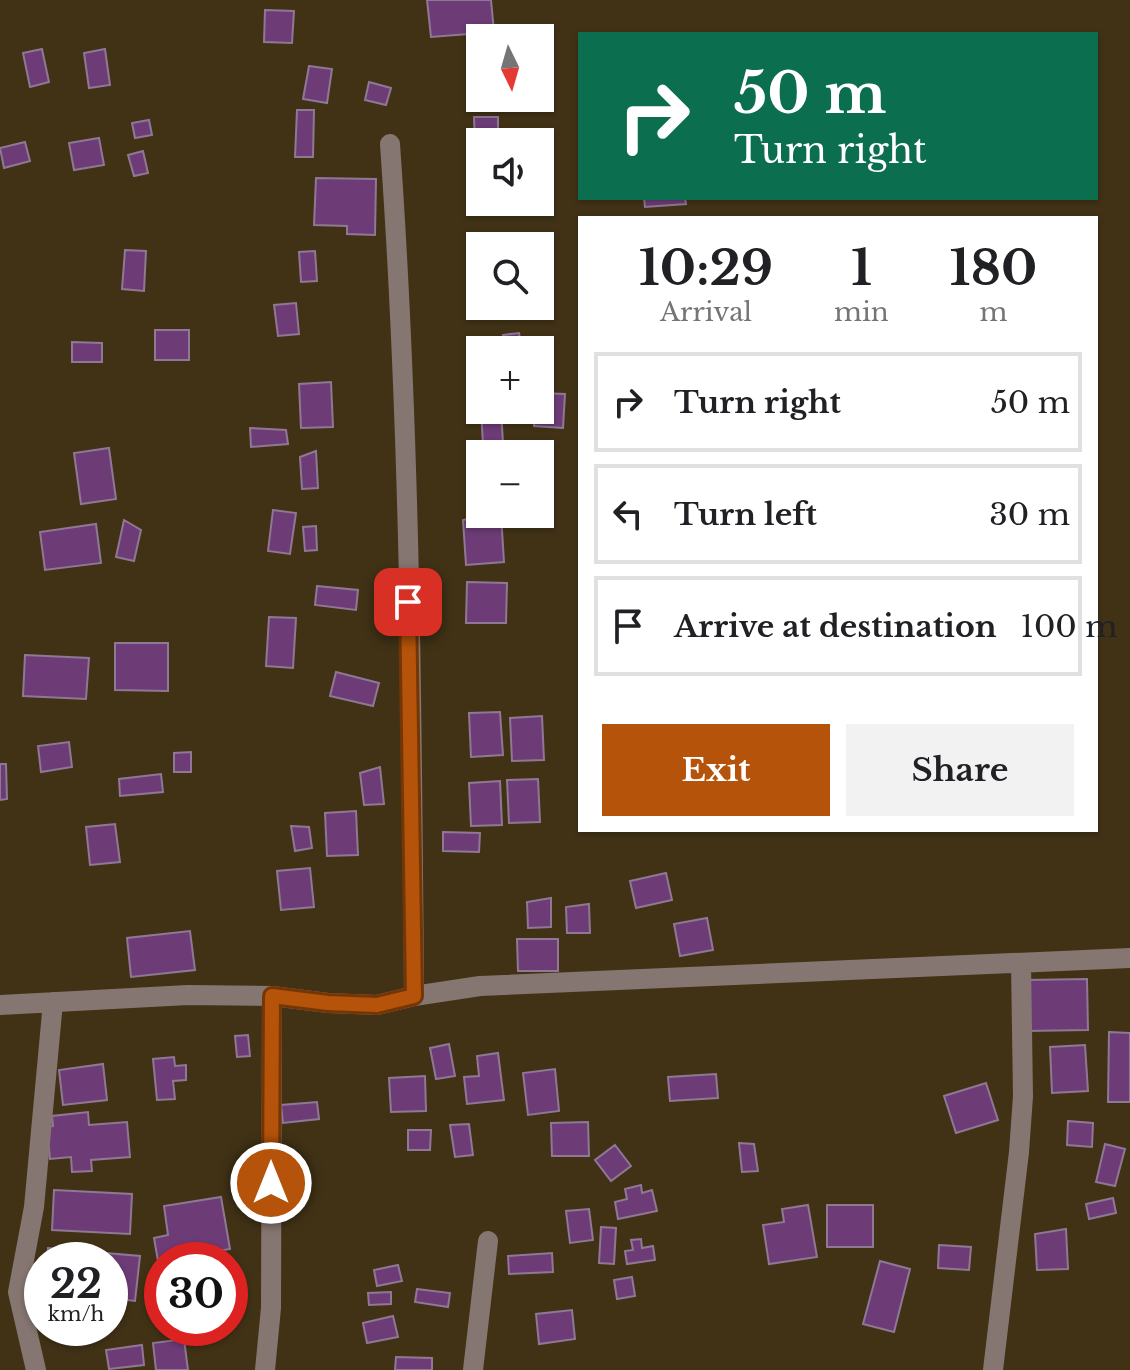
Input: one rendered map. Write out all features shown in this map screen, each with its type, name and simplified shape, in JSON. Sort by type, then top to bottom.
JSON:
[{"type":"street","points":[[390,144],[402,317],[413,792],[414,996]]},
{"type":"street","points":[[0,1005],[188,995],[272,996],[377,1005],[480,986],[1130,958]]},
{"type":"street","points":[[993,1370],[1023,1096],[1021,963]]},
{"type":"street","points":[[265,1370],[271,1308],[272,996]]},
{"type":"street","points":[[36,1370],[18,1292],[34,1207],[53,1002]]},
{"type":"street","points":[[473,1370],[488,1241]]},
{"type":"building","points":[[427,0],[491,0],[493,24],[466,24],[466,34],[431,37]]},
{"type":"building","points":[[265,10],[294,11],[292,43],[264,42]]},
{"type":"building","points":[[42,49],[49,82],[30,87],[23,53]]},
{"type":"building","points":[[105,49],[110,85],[89,88],[84,53]]},
{"type":"building","points":[[309,66],[332,69],[327,103],[303,99]]},
{"type":"building","points":[[369,82],[391,88],[386,105],[365,100]]},
{"type":"building","points":[[297,110],[314,110],[313,157],[295,157]]},
{"type":"building","points":[[474,117],[498,117],[498,128],[474,128]]},
{"type":"building","points":[[149,120],[152,135],[135,138],[132,123]]},
{"type":"building","points":[[99,138],[104,165],[74,170],[69,143]]},
{"type":"building","points":[[25,142],[30,161],[4,168],[0,148]]},
{"type":"building","points":[[143,151],[148,173],[134,176],[128,155]]},
{"type":"building","points":[[316,178],[376,179],[375,235],[347,234],[347,226],[314,225]]},
{"type":"building","points":[[644,200],[685,200],[686,204],[645,207]]},
{"type":"building","points":[[125,250],[146,251],[144,291],[122,289]]},
{"type":"building","points":[[315,251],[317,281],[301,282],[299,252]]},
{"type":"building","points":[[296,303],[299,334],[278,336],[274,305]]},
{"type":"building","points":[[155,330],[189,330],[189,360],[155,360]]},
{"type":"building","points":[[72,342],[102,343],[102,362],[72,362]]},
{"type":"building","points":[[331,382],[333,427],[301,428],[299,384]]},
{"type":"building","points":[[554,394],[565,394],[563,428],[534,426],[554,424]]},
{"type":"building","points":[[482,424],[502,424],[503,440],[483,440]]},
{"type":"building","points":[[250,428],[286,430],[288,444],[251,447]]},
{"type":"building","points":[[109,448],[116,499],[81,504],[74,453]]},
{"type":"building","points":[[316,451],[318,488],[302,489],[300,457]]},
{"type":"building","points":[[273,510],[296,513],[290,554],[268,551]]},
{"type":"building","points":[[466,519],[466,528],[502,528],[504,562],[466,565],[463,520]]},
{"type":"building","points":[[124,520],[141,530],[134,561],[116,557]]},
{"type":"building","points":[[96,524],[101,563],[45,570],[40,532]]},
{"type":"building","points":[[316,526],[317,550],[305,551],[303,527]]},
{"type":"building","points":[[467,582],[507,583],[506,623],[466,623]]},
{"type":"building","points":[[317,586],[358,590],[356,610],[315,605]]},
{"type":"building","points":[[269,617],[296,618],[293,668],[266,666]]},
{"type":"building","points":[[115,643],[168,643],[168,691],[115,690]]},
{"type":"building","points":[[25,655],[89,658],[86,699],[23,696]]},
{"type":"building","points":[[336,672],[379,683],[373,706],[330,696]]},
{"type":"building","points":[[500,712],[503,755],[471,757],[469,713]]},
{"type":"building","points":[[542,716],[544,760],[512,761],[510,718]]},
{"type":"building","points":[[69,742],[72,767],[41,772],[38,746]]},
{"type":"building","points":[[191,752],[191,772],[174,772],[174,753]]},
{"type":"building","points":[[0,764],[6,764],[7,799],[0,800]]},
{"type":"building","points":[[380,767],[384,804],[364,805],[360,773]]},
{"type":"building","points":[[161,774],[163,792],[120,796],[119,779]]},
{"type":"building","points":[[538,779],[540,822],[509,823],[507,780]]},
{"type":"building","points":[[500,781],[502,825],[471,826],[469,783]]},
{"type":"building","points":[[356,811],[358,855],[327,856],[325,813]]},
{"type":"building","points":[[115,824],[120,862],[90,865],[86,827]]},
{"type":"building","points":[[291,826],[309,827],[312,848],[295,851]]},
{"type":"building","points":[[443,832],[480,833],[479,852],[443,851]]},
{"type":"building","points":[[310,868],[314,907],[281,910],[277,871]]},
{"type":"building","points":[[666,873],[672,900],[636,908],[630,881]]},
{"type":"building","points":[[551,898],[551,927],[528,928],[527,902]]},
{"type":"building","points":[[589,904],[590,933],[567,933],[566,907]]},
{"type":"building","points":[[707,918],[713,950],[680,956],[674,924]]},
{"type":"building","points":[[190,931],[195,970],[131,977],[127,938]]},
{"type":"building","points":[[517,939],[558,939],[558,971],[518,971]]},
{"type":"building","points":[[1087,979],[1088,1030],[1026,1031],[1025,980]]},
{"type":"building","points":[[1109,1032],[1130,1033],[1130,1102],[1108,1102]]},
{"type":"building","points":[[248,1035],[250,1056],[237,1057],[235,1036]]},
{"type":"building","points":[[449,1044],[455,1076],[436,1079],[430,1048]]},
{"type":"building","points":[[1085,1045],[1088,1091],[1052,1093],[1050,1047]]},
{"type":"building","points":[[498,1053],[504,1100],[467,1104],[464,1077],[479,1076],[477,1056]]},
{"type":"building","points":[[174,1057],[175,1066],[186,1065],[186,1080],[173,1081],[175,1099],[157,1100],[153,1059]]},
{"type":"building","points":[[103,1064],[107,1100],[63,1105],[59,1070]]},
{"type":"building","points":[[555,1069],[559,1111],[528,1115],[523,1073]]},
{"type":"building","points":[[716,1074],[718,1098],[670,1101],[668,1077]]},
{"type":"building","points":[[425,1076],[426,1111],[391,1112],[389,1078]]},
{"type":"building","points":[[986,1083],[998,1120],[956,1133],[944,1096]]},
{"type":"building","points":[[317,1102],[319,1119],[283,1123],[281,1105]]},
{"type":"building","points":[[88,1112],[89,1125],[127,1122],[130,1157],[91,1160],[92,1171],[72,1172],[71,1157],[50,1159],[47,1127],[53,1126],[52,1116]]},
{"type":"building","points":[[1068,1121],[1093,1123],[1092,1147],[1067,1145]]},
{"type":"building","points":[[588,1122],[589,1156],[552,1156],[551,1123]]},
{"type":"building","points":[[469,1124],[473,1155],[455,1157],[450,1125]]},
{"type":"building","points":[[408,1130],[431,1130],[430,1150],[408,1150]]},
{"type":"building","points":[[739,1143],[754,1144],[758,1171],[742,1172]]},
{"type":"building","points":[[1105,1144],[1125,1149],[1115,1186],[1096,1182]]},
{"type":"building","points":[[615,1145],[631,1166],[611,1181],[595,1160]]},
{"type":"building","points":[[641,1185],[642,1193],[652,1190],[657,1211],[618,1219],[615,1202],[627,1199],[625,1189]]},
{"type":"building","points":[[54,1190],[132,1194],[130,1234],[52,1230]]},
{"type":"building","points":[[221,1197],[229,1242],[155,1242],[154,1238],[168,1235],[164,1206]]},
{"type":"building","points":[[1113,1198],[1116,1213],[1089,1219],[1086,1204]]},
{"type":"building","points":[[808,1205],[817,1257],[769,1264],[763,1225],[784,1222],[782,1209]]},
{"type":"building","points":[[827,1205],[873,1205],[873,1247],[827,1247]]},
{"type":"building","points":[[589,1209],[593,1240],[570,1243],[566,1211]]},
{"type":"building","points":[[601,1227],[616,1228],[614,1264],[599,1263]]},
{"type":"building","points":[[1066,1229],[1068,1269],[1037,1270],[1035,1234]]},
{"type":"building","points":[[641,1239],[642,1248],[653,1246],[655,1260],[627,1264],[625,1251],[633,1250],[631,1240]]},
{"type":"building","points":[[939,1245],[971,1247],[969,1270],[938,1268]]},
{"type":"building","points":[[552,1253],[553,1272],[509,1274],[508,1256]]},
{"type":"building","points":[[128,1255],[140,1256],[135,1301],[128,1300]]},
{"type":"building","points":[[880,1261],[910,1269],[894,1332],[863,1324]]},
{"type":"building","points":[[398,1265],[402,1281],[377,1286],[374,1270]]},
{"type":"building","points":[[632,1277],[635,1296],[617,1299],[614,1280]]},
{"type":"building","points":[[417,1289],[450,1293],[448,1307],[415,1302]]},
{"type":"building","points":[[391,1292],[391,1304],[369,1305],[368,1293]]},
{"type":"building","points":[[572,1310],[575,1339],[539,1344],[536,1314]]},
{"type":"building","points":[[393,1316],[398,1337],[367,1343],[363,1323]]},
{"type":"building","points":[[142,1345],[144,1365],[109,1369],[106,1350]]},
{"type":"building","points":[[153,1346],[185,1346],[188,1370],[156,1370]]},
{"type":"building","points":[[396,1357],[432,1358],[432,1370],[395,1370]]},
{"type":"route","points":[[271,1183],[272,996],[377,1005],[414,996],[408,602]]}]
